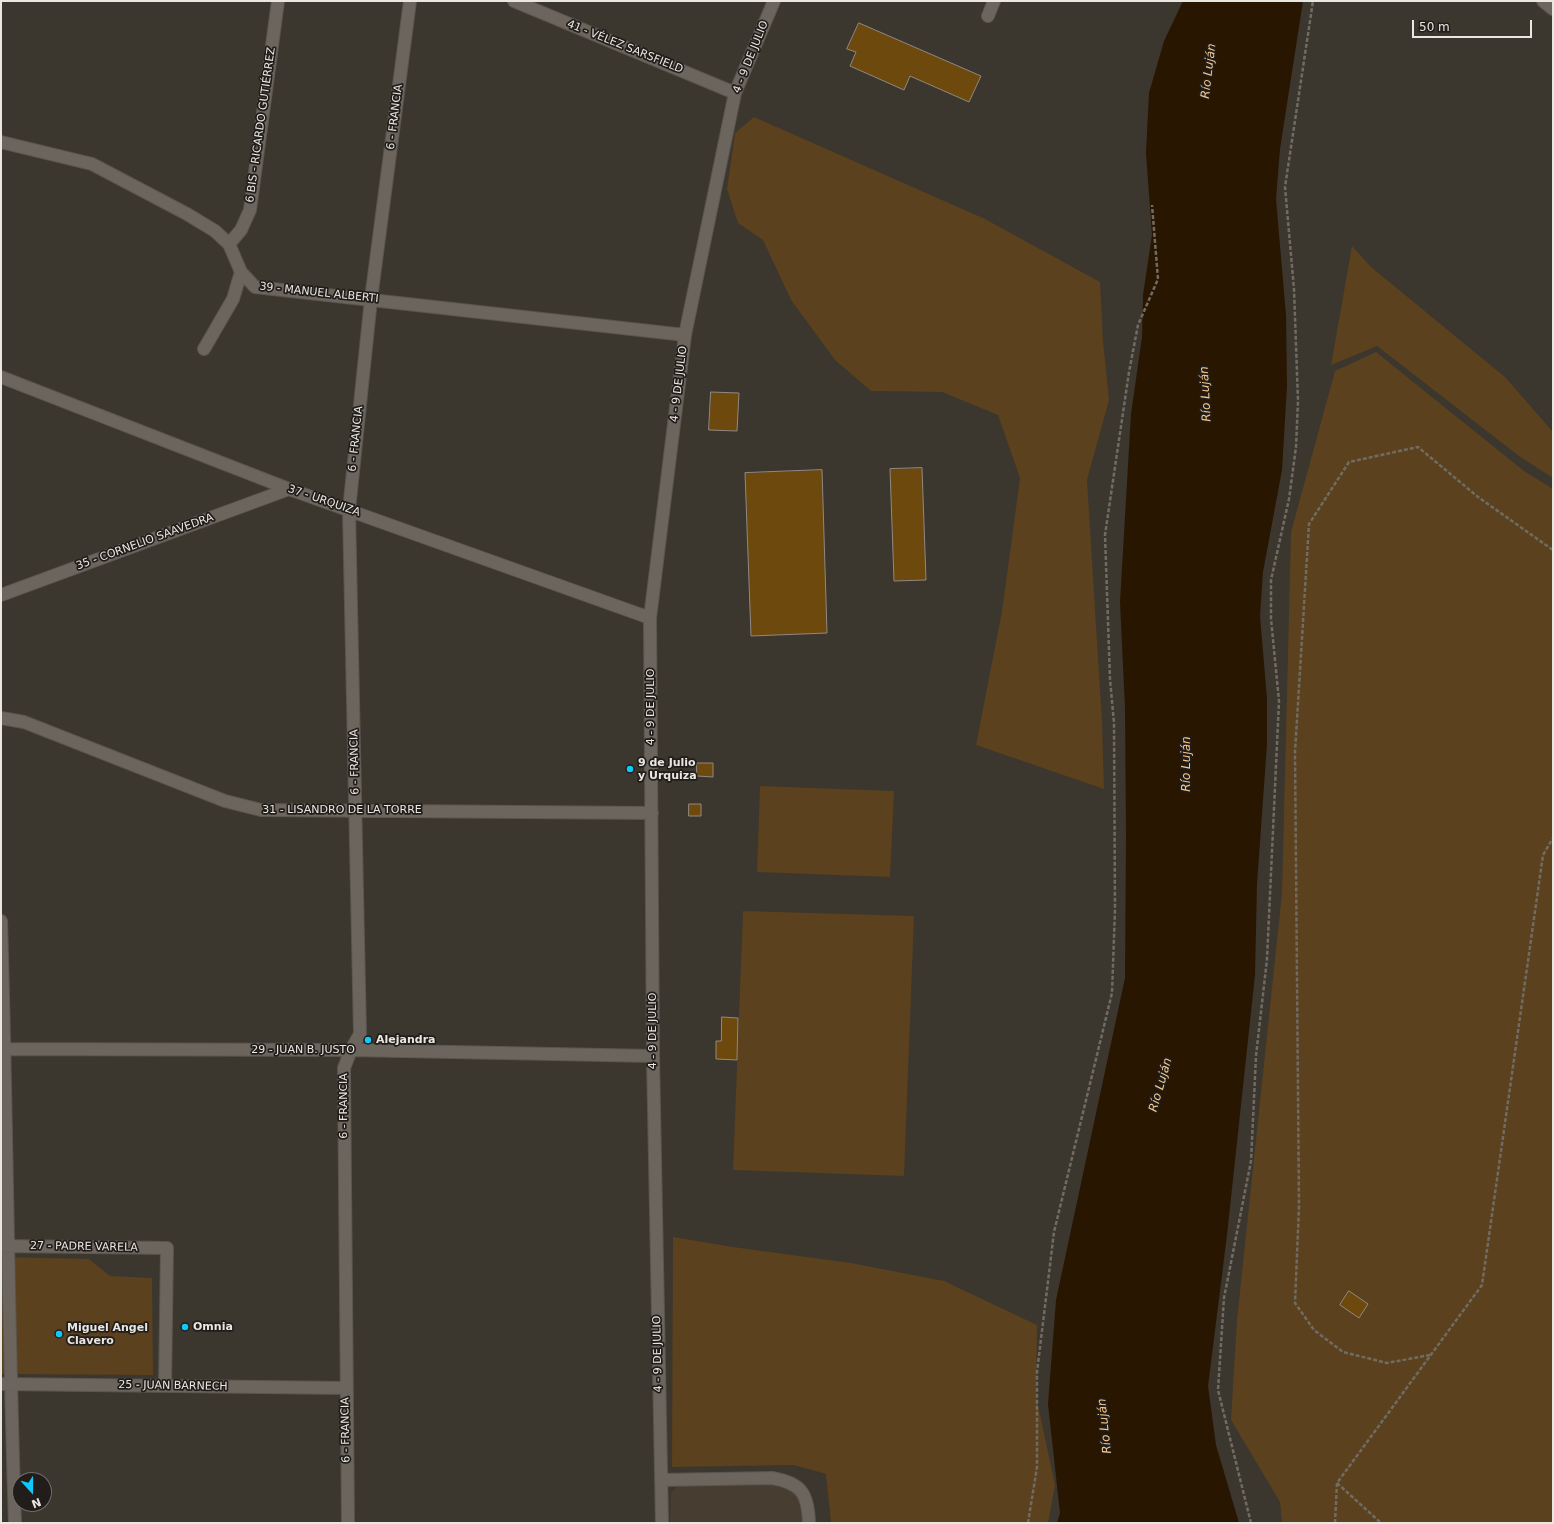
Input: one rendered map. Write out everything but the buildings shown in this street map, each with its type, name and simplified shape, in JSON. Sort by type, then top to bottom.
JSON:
[{"type":"street","name":"6 BIS - RICARDO GUTIÉRREZ","points":[[229,244],[241,230],[250,210],[278,1]]},
{"type":"street","name":"6 - FRANCIA","points":[[348,1523],[344,1068],[351,1050],[360,1034],[349,510],[371,299],[410,1]]},
{"type":"street","name":"41 - VÉLEZ SARSFIELD","points":[[514,1],[735,93]]},
{"type":"street","name":"4 - 9 DE JULIO","points":[[662,1523],[653,1056],[650,618],[685,335],[735,93],[774,1]]},
{"type":"street","points":[[988,16],[994,1]]},
{"type":"street","points":[[1543,1],[1553,9]]},
{"type":"street","name":"39 - MANUEL ALBERTI","points":[[1,142],[92,164],[187,214],[216,231],[229,244],[241,272],[255,287],[685,335]]},
{"type":"street","points":[[204,350],[234,298],[241,272]]},
{"type":"street","name":"37 - URQUIZA","points":[[1,377],[289,490],[349,510],[650,618]]},
{"type":"street","name":"35 - CORNELIO SAAVEDRA","points":[[1,595],[289,490]]},
{"type":"street","name":"31 - LISANDRO DE LA TORRE","points":[[1,718],[24,722],[225,801],[261,810],[356,809],[652,813]]},
{"type":"street","points":[[1,921],[6,1384],[15,1523]]},
{"type":"street","name":"29 - JUAN B. JUSTO","points":[[3,1049],[351,1050],[653,1056]]},
{"type":"street","name":"27 - PADRE VARELA","points":[[5,1246],[167,1248],[165,1386]]},
{"type":"street","name":"25 - JUAN BARNECH","points":[[6,1384],[346,1388]]},
{"type":"street","points":[[661,1480],[772,1478],[786,1480],[796,1485],[803,1494],[807,1503],[809,1523]]},
{"type":"path","points":[[1251,1523],[1218,1390],[1224,1298],[1251,1161],[1256,1056],[1267,959],[1279,701],[1271,620],[1272,580],[1289,499],[1296,447],[1298,401],[1294,289],[1285,187],[1312,1]]},
{"type":"path","points":[[1028,1523],[1037,1467],[1037,1372],[1054,1232],[1112,992],[1115,909],[1114,723],[1108,624],[1105,535],[1129,372],[1138,325],[1158,279],[1152,205]]},
{"type":"path","points":[[1430,1355],[1387,1363],[1343,1352],[1314,1330],[1295,1303],[1299,1207],[1295,752],[1308,524],[1349,462],[1418,447],[1478,497],[1553,550]]},
{"type":"path","points":[[1335,1523],[1337,1483],[1482,1285],[1543,855],[1553,838]]},
{"type":"path","points":[[1337,1483],[1381,1523]]},
{"type":"shaded area","points":[[754,117],[985,219],[1100,282],[1103,341],[1109,400],[1087,480],[1102,722],[1104,789],[976,745],[1002,611],[1020,478],[998,415],[942,392],[871,391],[835,360],[791,300],[763,240],[738,223],[727,189],[735,133]]},
{"type":"shaded area","points":[[1352,246],[1371,267],[1505,377],[1553,432],[1553,478],[1519,456],[1377,346],[1331,365]]},
{"type":"shaded area","points":[[1376,352],[1524,471],[1553,489],[1553,1523],[1282,1523],[1280,1502],[1231,1420],[1237,1320],[1282,893],[1291,532],[1335,371]]},
{"type":"shaded area","points":[[760,786],[894,791],[890,877],[757,872]]},
{"type":"shaded area","points":[[743,911],[914,916],[904,1176],[733,1170]]},
{"type":"shaded area","points":[[673,1237],[733,1247],[851,1263],[944,1281],[1037,1325],[1036,1396],[1055,1485],[1048,1523],[831,1523],[826,1474],[794,1465],[672,1467]]},
{"type":"shaded area","points":[[1,1257],[89,1259],[110,1276],[152,1278],[153,1375],[1,1374]]},
{"type":"shaded area","points":[[780,1481],[801,1496],[805,1523],[670,1523],[671,1493],[680,1484]]},
{"type":"water","name":"Río Luján","points":[[1183,1],[1303,1],[1280,149],[1276,199],[1286,315],[1287,386],[1282,470],[1263,572],[1260,616],[1267,699],[1267,744],[1257,884],[1255,975],[1227,1235],[1208,1386],[1216,1445],[1239,1523],[1057,1523],[1060,1513],[1048,1404],[1056,1300],[1125,978],[1125,708],[1120,602],[1131,414],[1142,337],[1143,295],[1152,235],[1146,153],[1149,93],[1164,41]]},
{"type":"place","name":"9 de Julio y Urquiza","points":[[630,769]]},
{"type":"place","name":"Alejandra","points":[[368,1040]]},
{"type":"place","name":"Omnia","points":[[185,1327]]},
{"type":"place","name":"Miguel Angel Clavero","points":[[59,1334]]}]
